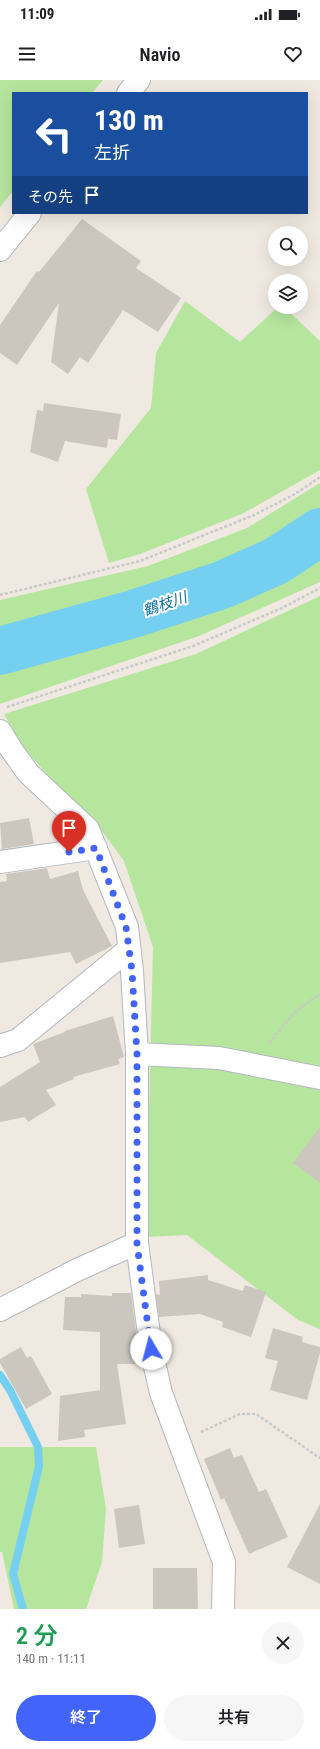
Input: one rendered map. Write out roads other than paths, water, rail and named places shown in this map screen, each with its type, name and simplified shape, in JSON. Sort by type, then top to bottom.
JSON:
[{"type":"street","points":[[129,92],[139,80]]},
{"type":"street","points":[[0,250],[29,214]]},
{"type":"street","points":[[0,731],[28,773],[88,829],[126,927],[137,1054],[137,1244],[151,1349],[161,1393],[224,1562],[224,1609]]},
{"type":"street","points":[[0,862],[96,848]]},
{"type":"street","points":[[0,1046],[18,1040],[129,949]]},
{"type":"street","points":[[137,1054],[219,1058],[320,1078]]},
{"type":"street","points":[[0,1310],[77,1270],[137,1244]]},
{"type":"waterway","name":"鶴枝川","points":[[0,651],[133,614],[222,585],[276,561],[320,532]]},
{"type":"waterway","points":[[0,1375],[10,1390],[38,1447],[39,1466],[13,1574],[23,1609]]}]
